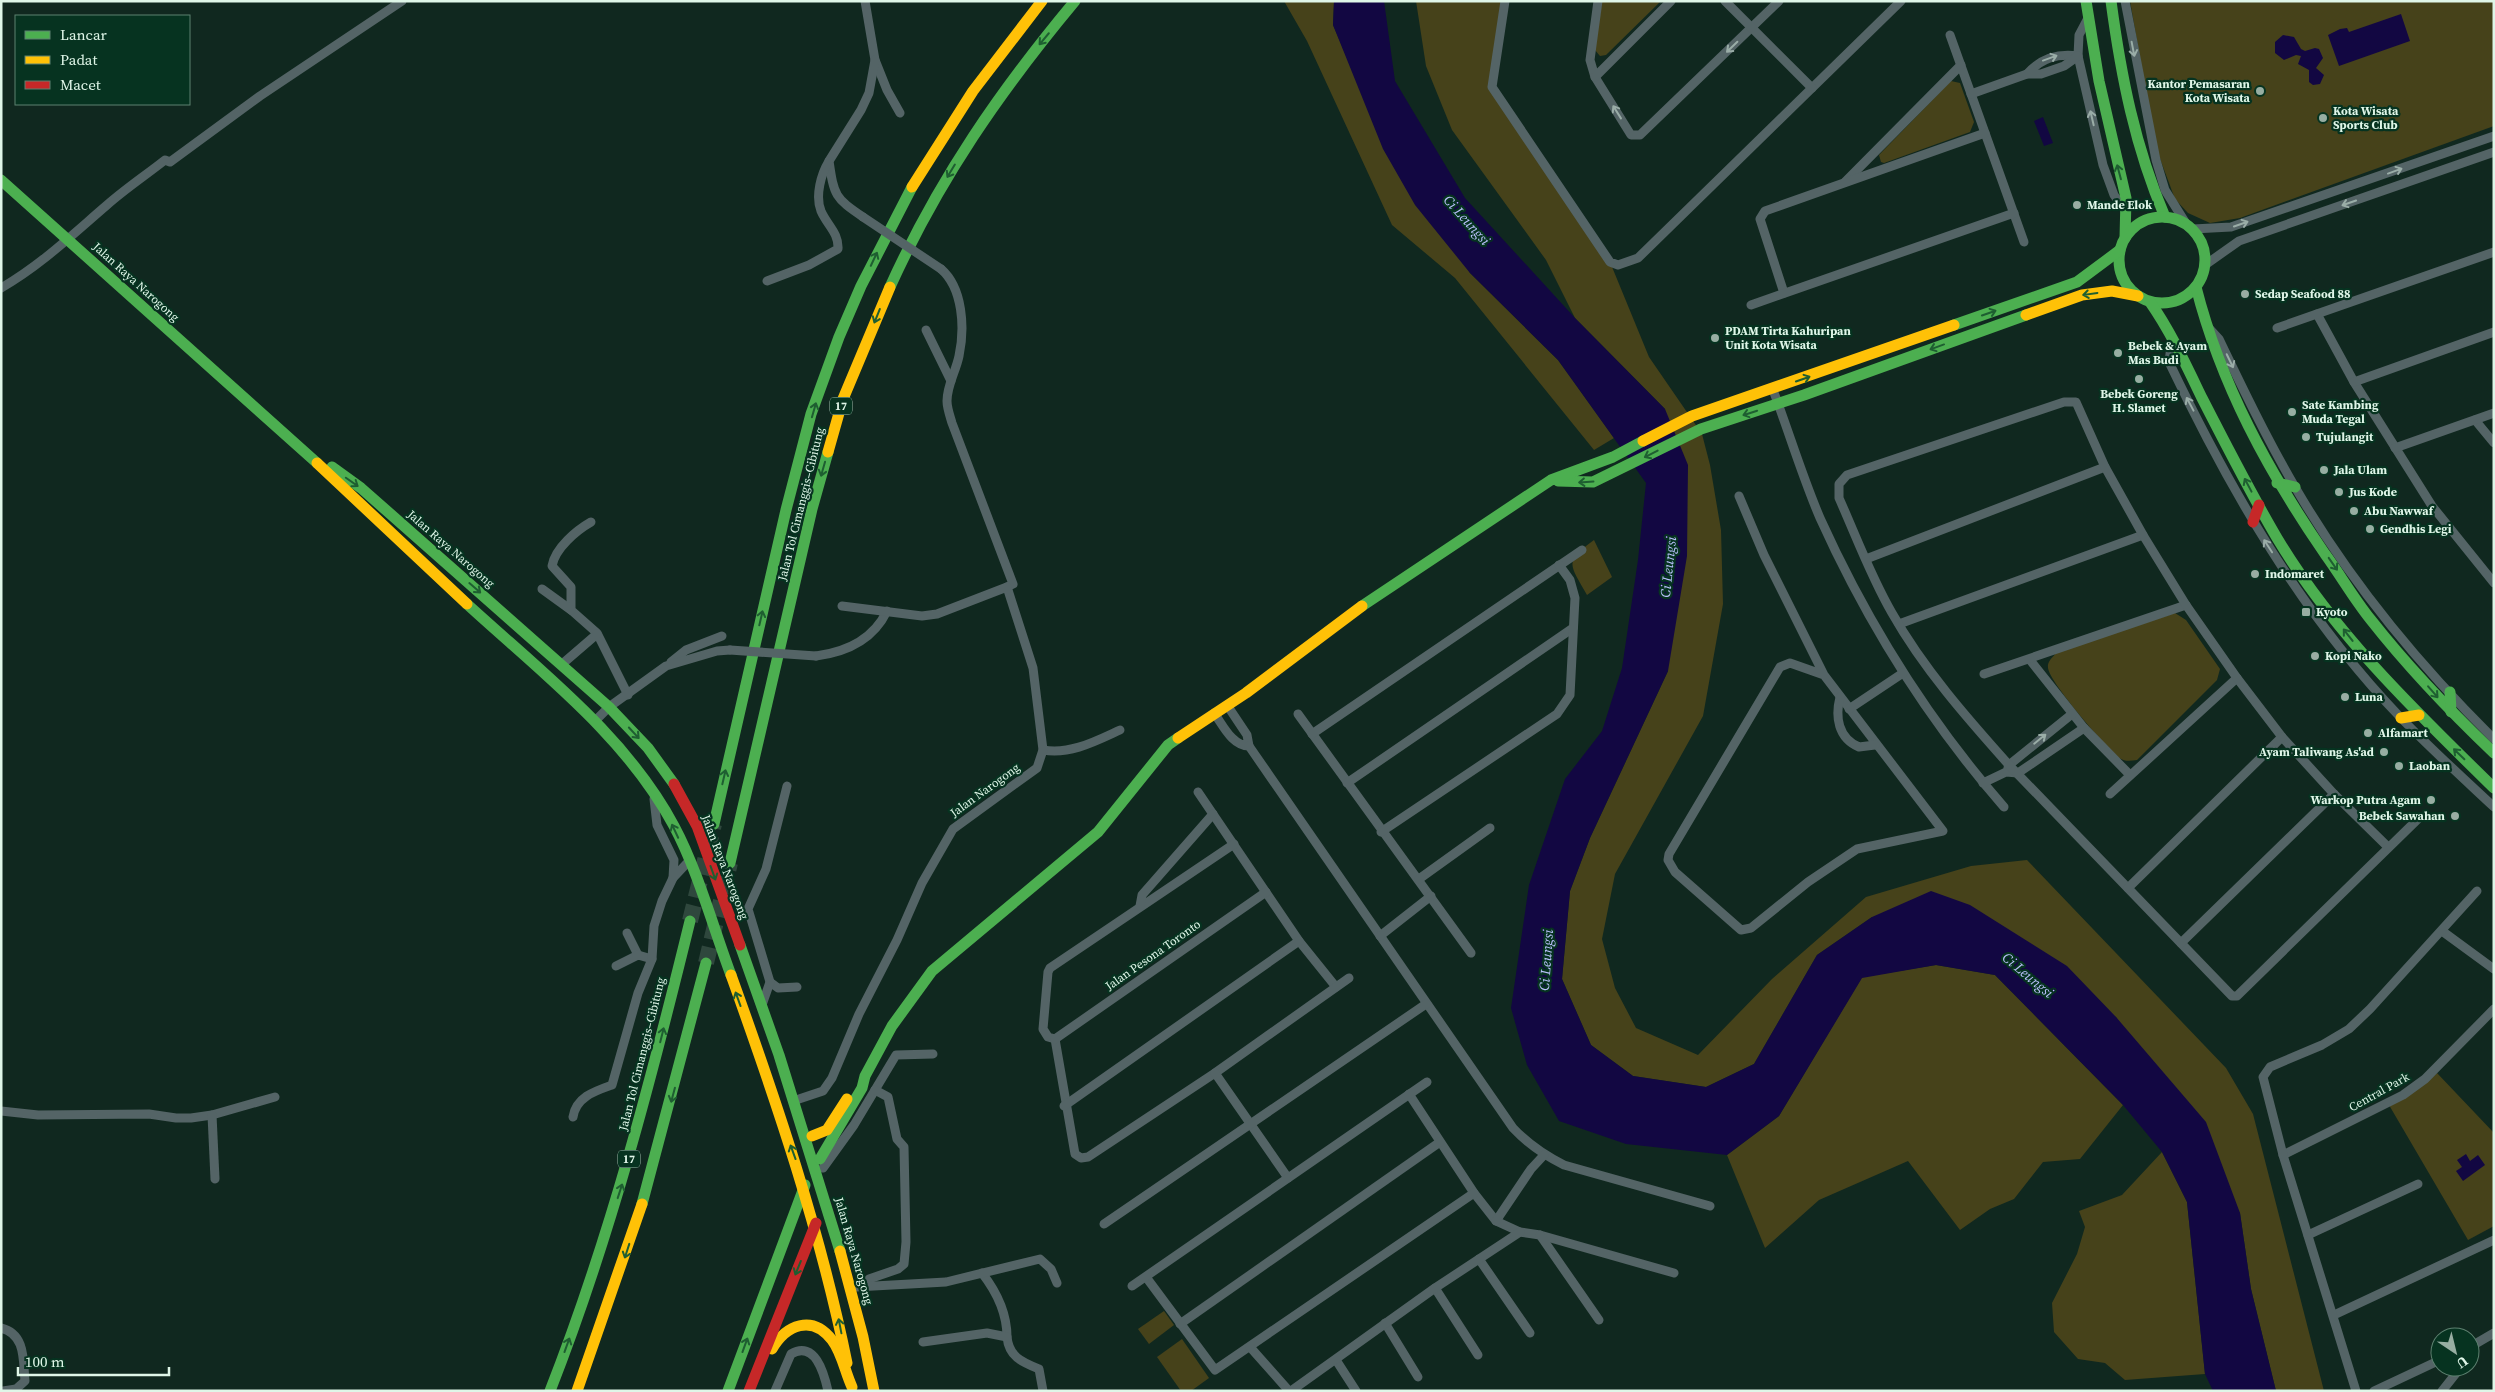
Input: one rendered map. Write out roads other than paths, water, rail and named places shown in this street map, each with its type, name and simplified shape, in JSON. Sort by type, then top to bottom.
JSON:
[{"type":"main road","name":"Jalan Tol Cimanggis–Cibitung","points":[[714,824],[787,503],[823,382],[856,300],[892,220],[949,123],[1008,41],[1042,1]]},
{"type":"main road","name":"Jalan Tol Cimanggis–Cibitung","points":[[730,863],[812,509],[843,399],[879,310],[920,222],[971,137],[1029,56],[1075,1]]},
{"type":"main road","points":[[2086,1],[2103,99],[2126,198],[2125,238],[2120,250],[2119,263],[2122,276],[2128,288],[2150,302],[2163,303],[2175,301],[2187,296],[2196,287],[2205,265],[2205,253],[2199,236],[2189,226],[2165,216],[2142,222],[2125,238]]},
{"type":"main road","points":[[2111,1],[2133,133],[2147,177],[2165,216]]},
{"type":"main road","name":"Jalan Raya Narogong","points":[[1,180],[298,444],[354,500],[596,721],[636,764],[674,826],[689,862],[805,1185],[840,1324],[852,1389]]},
{"type":"main road","points":[[822,1163],[858,1096],[865,1076],[892,1026],[932,971],[1054,867],[1079,850],[1098,832],[1168,745],[1227,705],[1358,608],[1551,480],[1572,474],[1613,456],[1692,416],[1773,390],[2077,282],[2120,250]]},
{"type":"main road","points":[[2196,287],[2203,321],[2218,364],[2277,483],[2370,618],[2451,712],[2494,753]]},
{"type":"main road","points":[[1551,480],[1593,482],[1701,429],[1778,404],[2082,295],[2112,291],[2138,296]]},
{"type":"main road","points":[[2150,302],[2172,336],[2259,505],[2279,540],[2319,598],[2358,649],[2419,715],[2494,788]]},
{"type":"main road","name":"Jalan Raya Narogong","points":[[298,444],[361,488],[609,707],[648,748],[675,786],[697,826],[779,1055],[789,1094],[819,1180],[860,1322],[874,1391]]},
{"type":"main road","points":[[2277,483],[2295,487]]},
{"type":"main road","points":[[2254,522],[2259,505]]},
{"type":"main road","points":[[2450,692],[2451,712]]},
{"type":"main road","points":[[2401,718],[2419,715]]},
{"type":"main road","name":"Jalan Tol Cimanggis–Cibitung","points":[[550,1391],[588,1286],[622,1183],[650,1082],[690,921]]},
{"type":"main road","name":"17","points":[[577,1391],[647,1190],[706,963]]},
{"type":"main road","points":[[779,1055],[799,1099],[843,1230],[856,1287],[860,1322]]},
{"type":"main road","points":[[812,1136],[827,1130],[856,1085],[865,1076]]},
{"type":"main road","points":[[728,1391],[805,1185],[819,1180]]},
{"type":"main road","points":[[749,1391],[816,1223],[830,1218]]},
{"type":"main road","points":[[758,1368],[784,1332],[797,1326],[810,1326],[822,1331],[832,1340],[852,1389]]},
{"type":"street","points":[[1,288],[45,259],[107,204],[165,160],[170,162],[260,96],[402,1]]},
{"type":"street","points":[[865,1],[875,60],[887,90],[900,113]]},
{"type":"street","points":[[1506,1],[1492,87],[1610,262],[1618,265],[1638,258],[1901,1]]},
{"type":"street","points":[[1598,1],[1590,60],[1595,77],[1631,135],[1640,135],[1779,1]]},
{"type":"street","points":[[1595,77],[1670,1]]},
{"type":"street","points":[[1726,1],[1812,88]]},
{"type":"street","points":[[2125,1],[2156,160],[2166,190],[2189,226],[2231,227],[2494,136]]},
{"type":"street","points":[[2088,18],[2079,36],[2078,56],[2103,165],[2114,195],[2127,212]]},
{"type":"street","points":[[1950,35],[2024,242]]},
{"type":"street","points":[[1971,94],[2027,74],[2041,74],[2064,66],[2078,56]]},
{"type":"street","points":[[767,280],[808,265],[838,249],[839,240],[821,210],[819,198],[823,171],[861,110],[868,93],[875,60]]},
{"type":"street","points":[[1843,184],[1961,65]]},
{"type":"street","points":[[1784,294],[1760,219],[1765,211],[1985,133]]},
{"type":"street","points":[[2205,265],[2239,241],[2494,152]]},
{"type":"street","points":[[829,161],[834,192],[840,202],[941,269],[949,276],[958,295],[961,318],[959,356],[947,401],[952,423],[1013,584],[937,614],[910,616],[887,611],[842,606]]},
{"type":"street","points":[[1751,305],[2014,213]]},
{"type":"street","points":[[2277,328],[2494,252]]},
{"type":"street","points":[[2317,314],[2354,382],[2432,506],[2494,583]]},
{"type":"street","points":[[2203,321],[2219,339],[2270,444],[2346,568],[2402,639],[2494,739]]},
{"type":"street","points":[[926,330],[951,382]]},
{"type":"street","points":[[2354,382],[2494,332]]},
{"type":"street","points":[[2172,336],[2169,362],[2266,543],[2309,605],[2401,718],[2494,807]]},
{"type":"street","points":[[1773,390],[1801,469],[1824,526],[1862,602],[1903,673],[1983,783],[2004,807]]},
{"type":"street","points":[[2388,847],[2334,794],[2282,737],[2186,605],[2143,535],[2105,467],[2079,408],[2072,400],[1847,475],[1839,484],[1839,498],[1866,559],[1899,624],[1975,726],[2008,768],[2018,773],[2232,996],[2237,996],[2420,817]]},
{"type":"street","points":[[2395,448],[2494,413]]},
{"type":"street","points":[[2476,420],[2494,443]]},
{"type":"street","points":[[1866,559],[2105,467]]},
{"type":"street","points":[[1739,496],[1764,556],[1824,675],[1875,745],[1943,832],[1857,849],[1746,930],[1741,930],[1671,867],[1669,854],[1780,667],[1790,663],[1824,675]]},
{"type":"street","points":[[571,610],[571,587],[552,566],[552,563],[575,531],[591,522]]},
{"type":"street","points":[[1899,624],[2143,535]]},
{"type":"street","points":[[1312,734],[1582,550]]},
{"type":"street","points":[[1381,832],[1557,714],[1570,695],[1575,598],[1570,580],[1559,565]]},
{"type":"street","points":[[1007,587],[1033,668],[1043,750],[1061,751],[1088,744],[1120,730]]},
{"type":"street","points":[[542,589],[571,610],[597,634],[605,646],[628,695]]},
{"type":"street","points":[[1984,674],[2030,660],[2186,605]]},
{"type":"street","points":[[666,666],[701,655],[730,650],[816,656],[834,654],[855,646],[873,634],[887,611]]},
{"type":"street","points":[[1347,783],[1573,628]]},
{"type":"street","points":[[561,665],[597,634]]},
{"type":"street","points":[[596,721],[609,707],[628,695],[686,650],[722,636]]},
{"type":"street","points":[[2030,660],[2084,728],[2130,775]]},
{"type":"street","points":[[1848,709],[1903,673]]},
{"type":"street","points":[[2110,794],[2238,678]]},
{"type":"street","points":[[1840,697],[1837,718],[1847,738],[1859,748],[1875,745]]},
{"type":"street","points":[[1227,705],[1247,735],[1249,746],[1426,1004],[1513,1128],[1527,1143],[1544,1155],[1564,1165],[1710,1206]]},
{"type":"street","points":[[1214,713],[1236,742],[1242,746],[1249,746]]},
{"type":"street","points":[[1298,714],[1381,832],[1419,879],[1471,953]]},
{"type":"street","points":[[1983,783],[2008,768],[2072,714]]},
{"type":"street","points":[[2018,773],[2084,728]]},
{"type":"street","points":[[2128,888],[2282,737]]},
{"type":"street","name":"Jalan Narogong","points":[[799,1099],[823,1092],[832,1078],[859,1014],[897,940],[922,883],[953,829],[1037,768],[1043,750]]},
{"type":"street","points":[[762,1006],[770,982],[748,909],[766,868],[787,786]]},
{"type":"street","points":[[573,1117],[574,1109],[585,1096],[612,1085],[638,992],[652,959],[654,926],[673,878],[674,860],[657,825],[653,791]]},
{"type":"street","points":[[1198,792],[1299,941],[1336,987]]},
{"type":"street","points":[[2181,943],[2334,794]]},
{"type":"street","points":[[1140,906],[1142,895],[1213,814]]},
{"type":"street","points":[[1419,879],[1490,828]]},
{"type":"street","points":[[1234,844],[1050,968],[1046,977],[1043,1029],[1048,1037],[1055,1039],[1064,1106],[1074,1154],[1081,1158],[1088,1157],[1215,1073],[1349,978]]},
{"type":"street","points":[[673,878],[689,862]]},
{"type":"street","points":[[2356,1391],[2283,1155],[2263,1078],[2265,1071],[2270,1066],[2322,1045],[2348,1029],[2370,1009],[2477,891]]},
{"type":"street","name":"Jalan Pesona Toronto","points":[[1055,1039],[1266,892]]},
{"type":"street","points":[[1380,936],[1431,896]]},
{"type":"street","points":[[2442,931],[2494,969]]},
{"type":"street","points":[[627,934],[638,955]]},
{"type":"street","points":[[1064,1106],[1299,941]]},
{"type":"street","points":[[616,966],[638,955],[652,959]]},
{"type":"street","points":[[770,982],[778,988],[797,987]]},
{"type":"street","points":[[1104,1224],[1426,1004]]},
{"type":"street","name":"Central Park","points":[[2283,1155],[2403,1095],[2425,1079],[2494,1009]]},
{"type":"street","points":[[822,1163],[854,1125],[896,1055],[933,1054]]},
{"type":"street","points":[[1215,1073],[1250,1126],[1288,1178]]},
{"type":"street","points":[[1132,1286],[1427,1082]]},
{"type":"street","points":[[869,1285],[869,1279],[898,1269],[904,1264],[906,1259],[903,1170],[906,1154],[904,1147],[897,1139],[888,1097],[875,1090]]},
{"type":"street","points":[[1409,1094],[1474,1193],[1496,1221],[1520,1232],[1540,1235],[1674,1273]]},
{"type":"street","points":[[1,1112],[38,1115],[149,1114],[176,1118],[212,1116],[275,1096]]},
{"type":"street","points":[[212,1116],[215,1179]]},
{"type":"street","points":[[1180,1324],[1440,1142]]},
{"type":"street","points":[[1496,1221],[1530,1169],[1544,1155]]},
{"type":"street","points":[[2308,1234],[2418,1184]]},
{"type":"street","points":[[1146,1277],[1215,1370],[1474,1193]]},
{"type":"street","points":[[1250,1347],[1290,1391],[1435,1288],[1520,1232]]},
{"type":"street","points":[[1540,1235],[1599,1320]]},
{"type":"street","points":[[2334,1315],[2494,1240]]},
{"type":"street","points":[[856,1287],[946,1282],[1040,1259],[1051,1269],[1057,1283]]},
{"type":"street","points":[[1479,1259],[1530,1333]]},
{"type":"street","points":[[982,1272],[998,1297],[1007,1329],[1008,1348],[1017,1360],[1039,1369],[1042,1391]]},
{"type":"street","points":[[1435,1288],[1478,1355]]},
{"type":"street","points":[[1385,1323],[1418,1377]]},
{"type":"street","points":[[1,1328],[18,1339],[22,1348],[25,1381],[16,1389],[3,1391]]},
{"type":"street","points":[[923,1342],[986,1333],[1007,1337]]},
{"type":"street","points":[[2480,1341],[2494,1333]]},
{"type":"street","points":[[775,1391],[791,1354],[803,1350],[811,1353],[815,1358],[828,1391]]},
{"type":"street","points":[[1336,1360],[1356,1391]]},
{"type":"street","points":[[2374,1391],[2430,1365]]},
{"type":"street","points":[[2442,1391],[2453,1377]]},
{"type":"water","name":"Ci Leungsi","points":[[1334,1],[1384,1],[1395,81],[1465,198],[1575,318],[1665,409],[1688,465],[1687,556],[1668,671],[1590,838],[1570,891],[1562,979],[1591,1045],[1633,1076],[1706,1087],[1754,1064],[1817,955],[1872,917],[1931,891],[1970,905],[2067,966],[2116,1017],[2206,1122],[2240,1213],[2251,1289],[2276,1391],[2213,1391],[2205,1374],[2187,1202],[2162,1152],[2123,1105],[1995,975],[1936,965],[1862,978],[1779,1116],[1727,1155],[1626,1144],[1559,1121],[1527,1065],[1511,1008],[1529,885],[1565,779],[1602,731],[1622,668],[1638,560],[1646,483],[1558,360],[1470,273],[1415,205],[1383,149],[1333,25]]},
{"type":"water","points":[[2401,14],[2410,41],[2339,66],[2328,35],[2347,28],[2349,32]]},
{"type":"water","points":[[2283,35],[2294,37],[2301,49],[2305,51],[2315,48],[2319,49],[2323,58],[2316,68],[2324,75],[2320,84],[2313,85],[2309,82],[2309,70],[2298,64],[2301,56],[2296,55],[2284,60],[2275,53],[2275,42]]},
{"type":"water","points":[[2043,117],[2053,143],[2044,146],[2034,121]]},
{"type":"water","points":[[2466,1154],[2470,1161],[2478,1155],[2485,1165],[2463,1181],[2456,1171],[2462,1167],[2457,1160]]},
{"type":"tunnel","points":[[690,921],[714,824]]},
{"type":"tunnel","points":[[706,963],[730,863]]},
{"type":"place","name":"Kantor Pemasaran Kota Wisata","points":[[2260,91]]},
{"type":"place","name":"Kota Wisata Sports Club","points":[[2323,118]]},
{"type":"place","name":"Mande Elok","points":[[2077,205]]},
{"type":"place","name":"Sedap Seafood 88","points":[[2245,294]]},
{"type":"place","name":"PDAM Tirta Kahuripan Unit Kota Wisata","points":[[1715,338]]},
{"type":"place","name":"Bebek & Ayam Mas Budi","points":[[2118,353]]},
{"type":"place","name":"Bebek Goreng H. Slamet","points":[[2139,379]]},
{"type":"place","name":"Sate Kambing Muda Tegal","points":[[2292,412]]},
{"type":"place","name":"Tujulangit","points":[[2306,437]]},
{"type":"place","name":"Jala Ulam","points":[[2324,470]]},
{"type":"place","name":"Jus Kode","points":[[2339,492]]},
{"type":"place","name":"Abu Nawwaf","points":[[2354,511]]},
{"type":"place","name":"Gendhis Legi","points":[[2370,529]]},
{"type":"place","name":"Indomaret","points":[[2255,574]]},
{"type":"place","name":"Kyoto","points":[[2306,612]]},
{"type":"place","name":"Kopi Nako","points":[[2315,656]]},
{"type":"place","name":"Luna","points":[[2345,697]]},
{"type":"place","name":"Alfamart","points":[[2368,733]]},
{"type":"place","name":"Ayam Taliwang As'ad","points":[[2384,752]]},
{"type":"place","name":"Laoban","points":[[2399,766]]},
{"type":"place","name":"Warkop Putra Agam","points":[[2431,800]]},
{"type":"place","name":"Bebek Sawahan","points":[[2455,816]]}]
